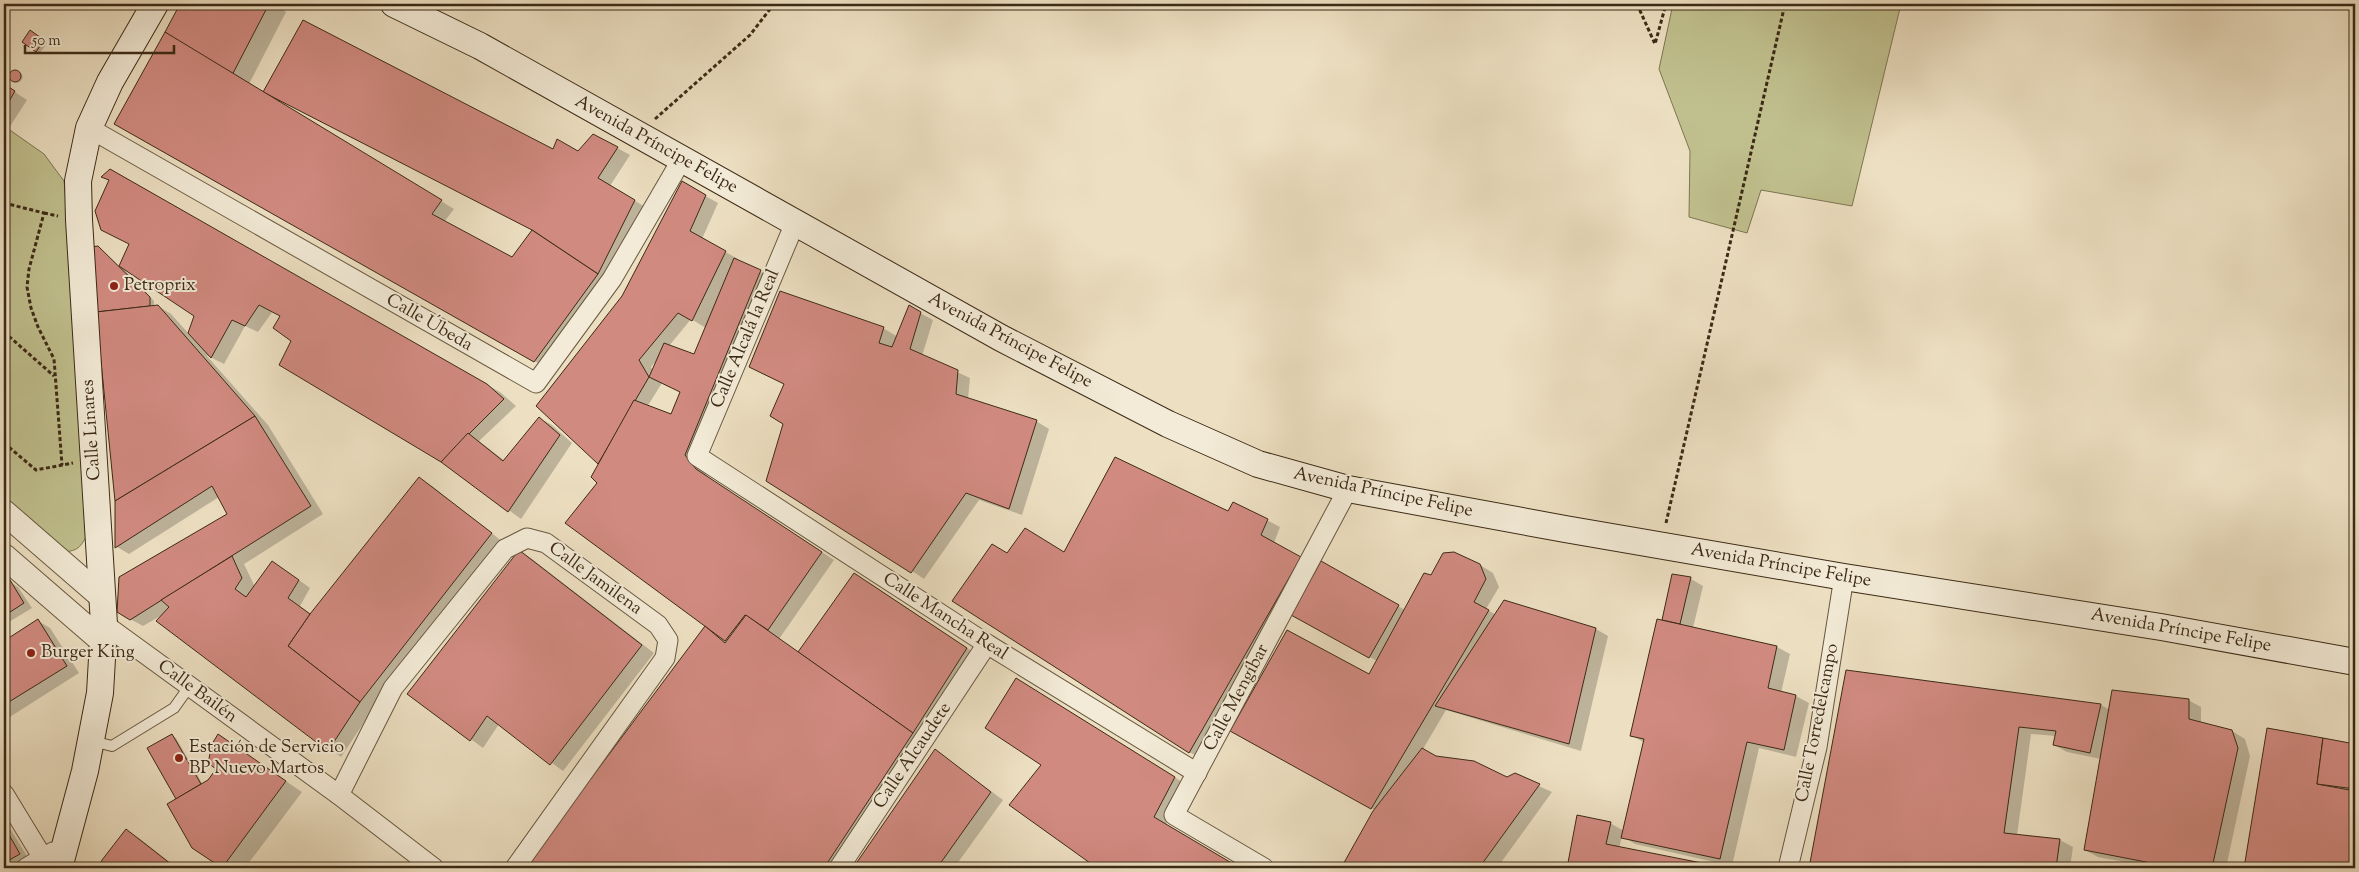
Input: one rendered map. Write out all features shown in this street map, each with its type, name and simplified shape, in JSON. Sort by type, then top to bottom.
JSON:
[{"type":"main road","name":"Calle Linares","points":[[56,857],[91,741],[100,693],[102,632],[102,596],[78,181],[89,128],[110,82],[155,4]]},
{"type":"main road","name":"Avenida Príncipe Felipe","points":[[394,4],[480,46],[1002,338],[1168,424],[1258,464],[1348,489],[1661,546],[1844,577],[2161,626],[2355,662]]},
{"type":"street","name":"Calle Úbeda","points":[[89,128],[536,383],[612,279],[682,159]]},
{"type":"street","name":"Calle Alcalá la Real","points":[[697,456],[795,223]]},
{"type":"street","name":"Calle Mancha Real","points":[[697,456],[987,644],[1197,773]]},
{"type":"street","name":"Calle Mengíbar","points":[[1264,868],[1174,815],[1348,489]]},
{"type":"street","points":[[4,512],[102,596]]},
{"type":"street","name":"Calle Jamilena","points":[[339,795],[392,688],[504,549],[526,538],[546,543],[658,625],[668,640],[665,658],[515,868]]},
{"type":"street","points":[[4,556],[102,632]]},
{"type":"street","name":"Calle Torredelcampo","points":[[1788,868],[1817,747],[1844,577]]},
{"type":"street","name":"Calle Bailén","points":[[102,632],[189,687],[339,795],[434,868]]},
{"type":"street","name":"Calle Alcaudete","points":[[838,868],[987,644]]},
{"type":"street","points":[[4,794],[56,857],[26,868]]},
{"type":"lane","points":[[91,741],[112,746],[174,708],[189,687]]},
{"type":"path","points":[[638,134],[750,35],[774,4]]},
{"type":"path","points":[[1636,4],[1656,44],[1666,4]]},
{"type":"path","points":[[1661,546],[1785,4]]},
{"type":"path","points":[[4,203],[44,213],[29,268],[27,287],[35,321],[54,359],[62,465],[36,470],[4,442]]},
{"type":"path","points":[[4,332],[55,376]]},
{"type":"green space","points":[[1673,4],[1901,4],[1852,206],[1761,190],[1747,233],[1689,217],[1690,151],[1659,69]]},
{"type":"green space","points":[[4,126],[44,154],[64,181],[70,237],[89,530],[81,545],[70,551],[58,552],[4,503]]},
{"type":"building","points":[[180,4],[269,4],[230,79],[165,32]]},
{"type":"building","points":[[303,20],[553,149],[557,139],[578,151],[593,134],[618,147],[598,178],[635,200],[598,274],[532,230],[263,92]]},
{"type":"building","points":[[30,30],[44,40],[36,52],[22,42]]},
{"type":"building","points":[[165,32],[442,200],[432,214],[512,257],[532,230],[598,274],[534,362],[114,124]]},
{"type":"building","points":[[15,70],[21,76],[15,82],[9,76]]},
{"type":"building","points":[[4,84],[15,91],[4,110]]},
{"type":"building","points":[[110,169],[487,384],[504,399],[441,462],[279,365],[291,341],[273,328],[280,316],[259,305],[245,326],[232,320],[211,358],[188,333],[194,316],[119,266],[129,244],[101,230],[95,211],[109,180],[101,177]]},
{"type":"building","points":[[682,181],[706,195],[690,231],[726,251],[692,321],[678,313],[639,360],[649,377],[598,464],[536,406],[622,296]]},
{"type":"building","points":[[98,246],[150,297],[150,306],[96,312],[91,247]]},
{"type":"building","points":[[734,258],[761,270],[685,455],[696,469],[822,552],[768,630],[745,615],[725,641],[565,523],[597,483],[591,477],[634,400],[671,414],[680,392],[649,377],[664,343],[694,354]]},
{"type":"building","points":[[780,291],[884,327],[879,343],[892,347],[909,305],[921,312],[910,349],[958,370],[956,394],[1037,420],[1009,509],[966,493],[911,573],[766,481],[783,424],[770,416],[784,384],[749,367]]},
{"type":"building","points":[[158,305],[255,416],[115,501],[96,312]]},
{"type":"building","points":[[255,416],[311,506],[130,620],[117,612],[119,577],[227,514],[212,486],[115,548],[115,501]]},
{"type":"building","points":[[539,417],[560,435],[508,512],[441,462],[468,433],[503,461]]},
{"type":"building","points":[[1115,457],[1228,511],[1233,502],[1268,519],[1261,535],[1301,557],[1189,753],[952,601],[992,544],[1007,553],[1025,528],[1064,552]]},
{"type":"building","points":[[419,477],[492,533],[360,702],[288,646],[310,614]]},
{"type":"building","points":[[519,550],[642,645],[550,765],[487,716],[470,741],[407,694]]},
{"type":"building","points":[[1454,552],[1480,564],[1486,579],[1474,602],[1489,610],[1371,809],[1230,731],[1287,630],[1369,674],[1424,573],[1431,575],[1443,553]]},
{"type":"building","points":[[232,556],[242,578],[235,589],[246,597],[272,561],[299,580],[288,598],[310,614],[288,646],[360,702],[328,751],[156,621],[169,607],[161,600]]},
{"type":"building","points":[[1321,561],[1399,605],[1369,658],[1291,615]]},
{"type":"building","points":[[854,573],[967,648],[913,733],[798,652]]},
{"type":"building","points":[[1672,574],[1691,577],[1680,624],[1662,620]]},
{"type":"building","points":[[10,580],[24,603],[4,616],[4,584]]},
{"type":"building","points":[[1504,600],[1596,628],[1569,744],[1435,706]]},
{"type":"building","points":[[746,615],[913,733],[824,868],[524,868],[705,626],[725,643]]},
{"type":"building","name":"Burger King","points":[[38,619],[67,666],[4,705],[4,641]]},
{"type":"building","points":[[1657,619],[1777,646],[1768,688],[1796,695],[1784,750],[1747,742],[1720,859],[1621,838],[1644,739],[1630,736]]},
{"type":"building","points":[[1846,670],[2101,704],[2090,753],[2053,745],[2056,731],[2019,727],[2004,833],[2060,839],[2056,868],[1809,868]]},
{"type":"building","points":[[1016,678],[1175,777],[1154,817],[1240,868],[1097,868],[1009,805],[1041,765],[985,728]]},
{"type":"building","points":[[2112,690],[2189,699],[2189,719],[2232,730],[2238,748],[2212,868],[2177,868],[2084,850]]},
{"type":"building","points":[[2267,728],[2323,738],[2317,784],[2355,791],[2355,868],[2244,868]]},
{"type":"building","points":[[172,734],[201,784],[176,799],[147,748]]},
{"type":"building","points":[[218,734],[286,781],[222,868],[192,848],[167,804],[208,780],[216,769],[208,763],[212,744]]},
{"type":"building","points":[[2323,738],[2355,744],[2355,789],[2317,784]]},
{"type":"building","points":[[1422,748],[1436,756],[1474,761],[1507,777],[1515,773],[1540,784],[1479,868],[1341,868],[1373,811]]},
{"type":"building","points":[[935,749],[991,792],[937,868],[853,868]]},
{"type":"building","points":[[1577,815],[1611,822],[1606,844],[1727,868],[1567,868]]},
{"type":"building","points":[[4,826],[20,854],[4,863]]},
{"type":"building","points":[[126,829],[176,868],[99,868],[102,860]]},
{"type":"place","name":"Petroprix","points":[[114,286]]},
{"type":"place","name":"Burger King","points":[[31,653]]},
{"type":"place","name":"Estación de Servicio BP Nuevo Martos","points":[[179,758]]}]
